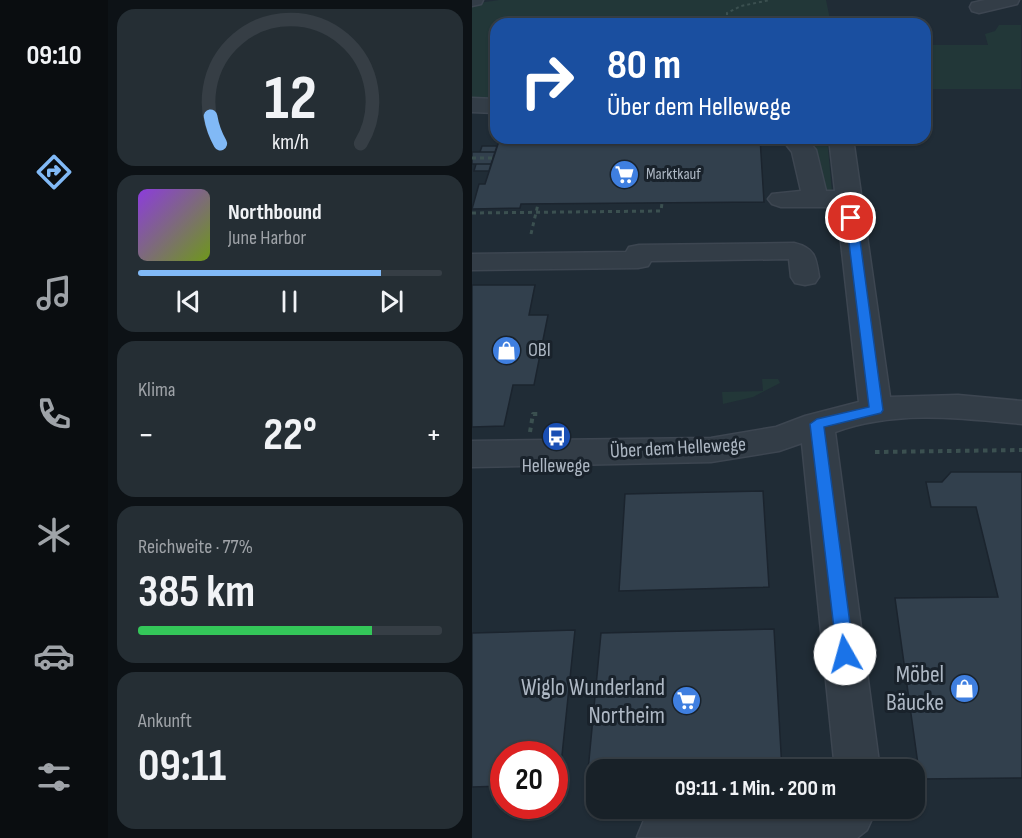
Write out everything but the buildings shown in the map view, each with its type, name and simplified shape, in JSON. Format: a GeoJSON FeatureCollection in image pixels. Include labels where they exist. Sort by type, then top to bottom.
{"type":"FeatureCollection","features":[{"type":"Feature","properties":{"kind":"street"},"geometry":{"type":"LineString","coordinates":[[979,7],[1010,0]]}},
{"type":"Feature","properties":{"kind":"street"},"geometry":{"type":"LineString","coordinates":[[798,144],[804,150],[815,199]]}},
{"type":"Feature","properties":{"kind":"street"},"geometry":{"type":"LineString","coordinates":[[842,144],[876,410]]}},
{"type":"Feature","properties":{"kind":"street"},"geometry":{"type":"LineString","coordinates":[[781,199],[849,199]]}},
{"type":"Feature","properties":{"kind":"street"},"geometry":{"type":"LineString","coordinates":[[472,262],[638,260],[639,253],[794,250],[802,255],[805,277]]}},
{"type":"Feature","properties":{"kind":"street","name":"Über dem Hellewege"},"geometry":{"type":"LineString","coordinates":[[472,454],[711,450],[779,439],[817,424],[876,410],[958,406],[1021,413]]}},
{"type":"Feature","properties":{"kind":"street"},"geometry":{"type":"LineString","coordinates":[[817,424],[857,759]]}},
{"type":"Feature","properties":{"kind":"street"},"geometry":{"type":"LineString","coordinates":[[661,837],[813,832],[837,824],[844,819]]}},
{"type":"Feature","properties":{"kind":"path"},"geometry":{"type":"LineString","coordinates":[[727,18],[727,13],[734,9],[770,0]]}},
{"type":"Feature","properties":{"kind":"path"},"geometry":{"type":"LineString","coordinates":[[472,158],[493,158]]}},
{"type":"Feature","properties":{"kind":"path"},"geometry":{"type":"LineString","coordinates":[[472,213],[661,211],[662,203]]}},
{"type":"Feature","properties":{"kind":"path"},"geometry":{"type":"LineString","coordinates":[[531,234],[538,204]]}},
{"type":"Feature","properties":{"kind":"path"},"geometry":{"type":"LineString","coordinates":[[530,432],[533,414],[541,414]]}},
{"type":"Feature","properties":{"kind":"path"},"geometry":{"type":"LineString","coordinates":[[875,452],[1021,450]]}},
{"type":"Feature","properties":{"kind":"green space"},"geometry":{"type":"Polygon","coordinates":[[[499,0],[826,0],[830,18],[490,18],[490,102],[472,102],[472,4],[499,0]]]}},
{"type":"Feature","properties":{"kind":"green space"},"geometry":{"type":"Polygon","coordinates":[[[999,25],[1021,25],[1021,89],[931,89],[931,45],[988,45],[985,34],[995,31],[999,25]]]}},
{"type":"Feature","properties":{"kind":"green space"},"geometry":{"type":"Polygon","coordinates":[[[814,144],[828,144],[832,192],[820,192],[814,144]]]}},
{"type":"Feature","properties":{"kind":"green space"},"geometry":{"type":"Polygon","coordinates":[[[762,379],[778,379],[780,383],[753,397],[723,404],[722,392],[763,391],[762,379]]]}},
{"type":"Feature","properties":{"kind":"place","name":"Marktkauf"},"geometry":{"type":"Point","coordinates":[625,174]}},
{"type":"Feature","properties":{"kind":"place","name":"OBI"},"geometry":{"type":"Point","coordinates":[507,350]}},
{"type":"Feature","properties":{"kind":"place","name":"Hellewege"},"geometry":{"type":"Point","coordinates":[556,436]}},
{"type":"Feature","properties":{"kind":"place","name":"Möbel Bäucke"},"geometry":{"type":"Point","coordinates":[965,688]}},
{"type":"Feature","properties":{"kind":"place","name":"Wiglo Wunderland Northeim"},"geometry":{"type":"Point","coordinates":[686,701]}},
{"type":"Feature","properties":{"kind":"route"},"geometry":{"type":"LineString","coordinates":[[845,654],[817,424],[876,410],[851,218]]}}]}
